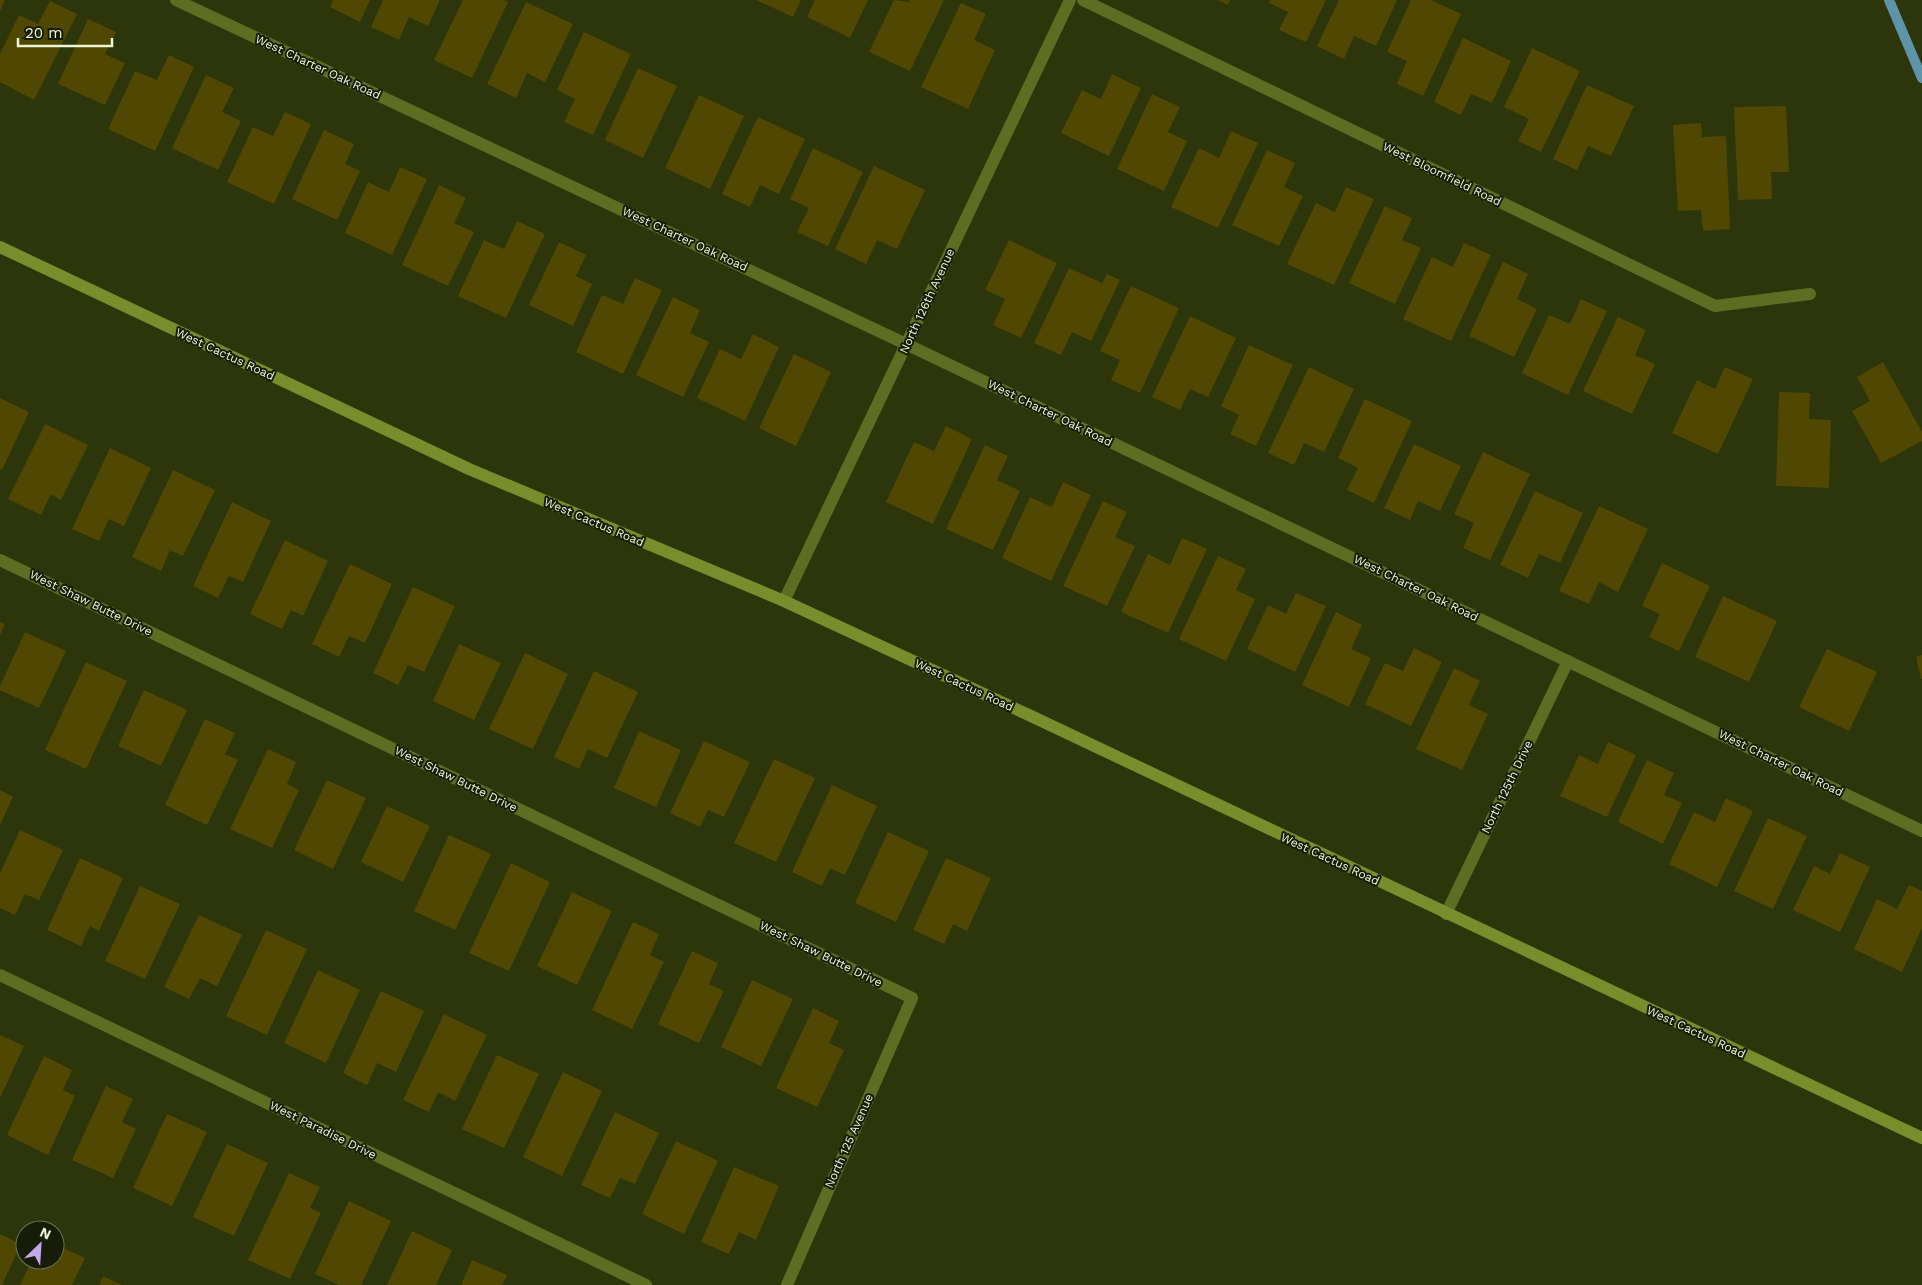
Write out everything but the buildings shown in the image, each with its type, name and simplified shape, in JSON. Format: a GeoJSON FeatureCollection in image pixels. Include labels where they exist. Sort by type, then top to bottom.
{"type":"FeatureCollection","features":[{"type":"Feature","properties":{"kind":"main road","name":"West Cactus Road"},"geometry":{"type":"LineString","coordinates":[[0,247],[468,469],[784,602],[1031,716],[1922,1138]]}},
{"type":"Feature","properties":{"kind":"street","name":"West Charter Oak Road"},"geometry":{"type":"LineString","coordinates":[[176,0],[906,344],[1922,831]]}},
{"type":"Feature","properties":{"kind":"street","name":"North 126th Avenue"},"geometry":{"type":"LineString","coordinates":[[784,602],[1070,0]]}},
{"type":"Feature","properties":{"kind":"street","name":"West Bloomfield Road"},"geometry":{"type":"LineString","coordinates":[[1083,0],[1715,306],[1810,294]]}},
{"type":"Feature","properties":{"kind":"street","name":"West Shaw Butte Drive"},"geometry":{"type":"LineString","coordinates":[[0,560],[912,998]]}},
{"type":"Feature","properties":{"kind":"street","name":"North 125th Drive"},"geometry":{"type":"LineString","coordinates":[[1446,914],[1568,661]]}},
{"type":"Feature","properties":{"kind":"street","name":"West Paradise Drive"},"geometry":{"type":"LineString","coordinates":[[0,975],[646,1285]]}},
{"type":"Feature","properties":{"kind":"street","name":"North 125 Avenue"},"geometry":{"type":"LineString","coordinates":[[787,1285],[912,998]]}},
{"type":"Feature","properties":{"kind":"waterway"},"geometry":{"type":"LineString","coordinates":[[1889,0],[1922,78]]}}]}
